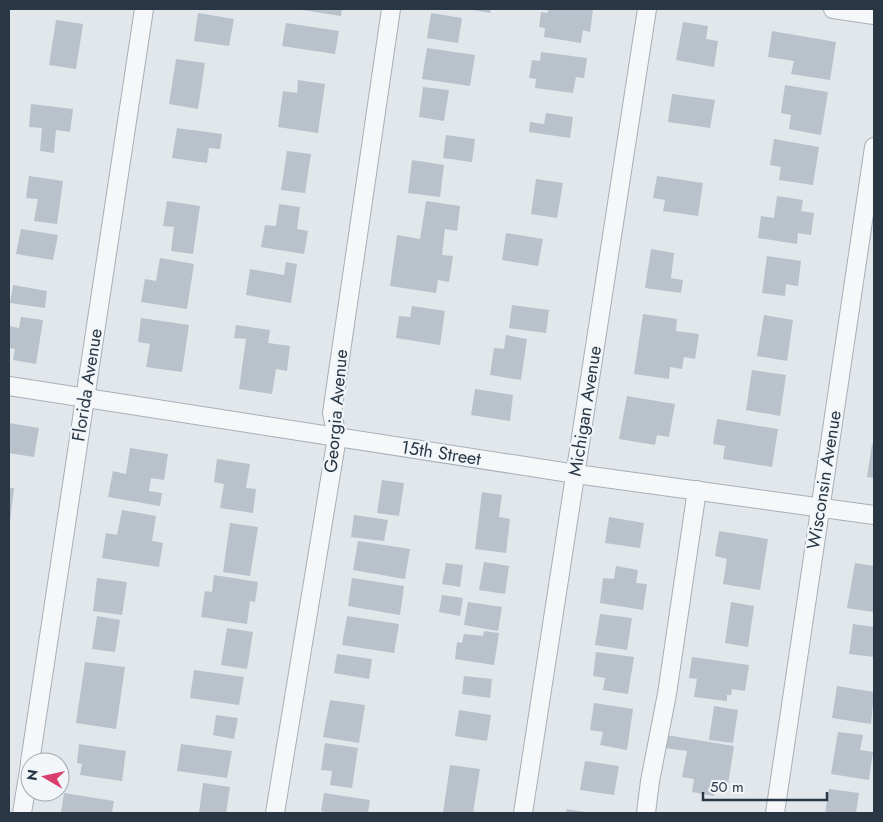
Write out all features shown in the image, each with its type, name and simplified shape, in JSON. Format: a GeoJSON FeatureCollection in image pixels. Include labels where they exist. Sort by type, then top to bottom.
{"type":"FeatureCollection","features":[{"type":"Feature","properties":{"kind":"street","name":"Florida Avenue"},"geometry":{"type":"LineString","coordinates":[[32,752],[144,9]]}},
{"type":"Feature","properties":{"kind":"street","name":"Georgia Avenue"},"geometry":{"type":"LineString","coordinates":[[276,813],[337,437],[332,413],[391,9]]}},
{"type":"Feature","properties":{"kind":"street","name":"Michigan Avenue"},"geometry":{"type":"LineString","coordinates":[[523,813],[647,9]]}},
{"type":"Feature","properties":{"kind":"street"},"geometry":{"type":"LineString","coordinates":[[833,9],[874,15]]}},
{"type":"Feature","properties":{"kind":"street","name":"Wisconsin Avenue"},"geometry":{"type":"LineString","coordinates":[[775,813],[874,147]]}},
{"type":"Feature","properties":{"kind":"street","name":"15th Street"},"geometry":{"type":"LineString","coordinates":[[9,386],[576,474],[874,515]]}},
{"type":"Feature","properties":{"kind":"street"},"geometry":{"type":"LineString","coordinates":[[646,813],[667,694],[697,490]]}},
{"type":"Feature","properties":{"kind":"building"},"geometry":{"type":"Polygon","coordinates":[[[296,9],[342,9],[341,16],[296,9]]]}},
{"type":"Feature","properties":{"kind":"building"},"geometry":{"type":"Polygon","coordinates":[[[467,9],[491,9],[490,13],[467,9]]]}},
{"type":"Feature","properties":{"kind":"building"},"geometry":{"type":"Polygon","coordinates":[[[548,9],[593,9],[590,32],[583,30],[581,43],[544,37],[545,28],[539,27],[541,12],[548,13],[548,9]]]}},
{"type":"Feature","properties":{"kind":"building"},"geometry":{"type":"Polygon","coordinates":[[[198,13],[234,19],[229,46],[194,41],[198,13]]]}},
{"type":"Feature","properties":{"kind":"building"},"geometry":{"type":"Polygon","coordinates":[[[431,13],[462,18],[458,43],[427,38],[431,13]]]}},
{"type":"Feature","properties":{"kind":"building"},"geometry":{"type":"Polygon","coordinates":[[[56,20],[83,24],[76,69],[49,65],[56,20]]]}},
{"type":"Feature","properties":{"kind":"building"},"geometry":{"type":"Polygon","coordinates":[[[683,22],[708,26],[706,39],[718,41],[714,67],[676,60],[683,22]]]}},
{"type":"Feature","properties":{"kind":"building"},"geometry":{"type":"Polygon","coordinates":[[[286,23],[339,31],[335,54],[282,46],[286,23]]]}},
{"type":"Feature","properties":{"kind":"building"},"geometry":{"type":"Polygon","coordinates":[[[772,31],[836,42],[830,80],[791,74],[794,61],[768,57],[772,31]]]}},
{"type":"Feature","properties":{"kind":"building"},"geometry":{"type":"Polygon","coordinates":[[[427,48],[475,55],[470,86],[422,79],[427,48]]]}},
{"type":"Feature","properties":{"kind":"building"},"geometry":{"type":"Polygon","coordinates":[[[541,52],[587,58],[584,78],[576,77],[573,93],[535,88],[536,79],[529,78],[532,60],[540,61],[541,52]]]}},
{"type":"Feature","properties":{"kind":"building"},"geometry":{"type":"Polygon","coordinates":[[[176,59],[205,63],[198,109],[169,104],[176,59]]]}},
{"type":"Feature","properties":{"kind":"building"},"geometry":{"type":"Polygon","coordinates":[[[298,80],[325,84],[318,133],[278,127],[283,91],[297,93],[298,80]]]}},
{"type":"Feature","properties":{"kind":"building"},"geometry":{"type":"Polygon","coordinates":[[[785,85],[828,92],[821,135],[789,129],[791,115],[781,113],[785,85]]]}},
{"type":"Feature","properties":{"kind":"building"},"geometry":{"type":"Polygon","coordinates":[[[423,87],[449,90],[444,121],[419,117],[423,87]]]}},
{"type":"Feature","properties":{"kind":"building"},"geometry":{"type":"Polygon","coordinates":[[[672,94],[715,100],[710,128],[668,122],[672,94]]]}},
{"type":"Feature","properties":{"kind":"building"},"geometry":{"type":"Polygon","coordinates":[[[31,104],[73,109],[70,132],[56,130],[54,153],[40,151],[42,128],[29,127],[31,104]]]}},
{"type":"Feature","properties":{"kind":"building"},"geometry":{"type":"Polygon","coordinates":[[[546,113],[573,117],[570,138],[529,132],[530,122],[544,124],[546,113]]]}},
{"type":"Feature","properties":{"kind":"building"},"geometry":{"type":"Polygon","coordinates":[[[177,128],[222,134],[220,149],[209,148],[207,163],[172,158],[177,128]]]}},
{"type":"Feature","properties":{"kind":"building"},"geometry":{"type":"Polygon","coordinates":[[[446,135],[475,139],[472,162],[443,158],[446,135]]]}},
{"type":"Feature","properties":{"kind":"building"},"geometry":{"type":"Polygon","coordinates":[[[774,139],[819,147],[813,185],[779,180],[781,167],[770,165],[774,139]]]}},
{"type":"Feature","properties":{"kind":"building"},"geometry":{"type":"Polygon","coordinates":[[[287,151],[311,154],[305,193],[281,190],[287,151]]]}},
{"type":"Feature","properties":{"kind":"building"},"geometry":{"type":"Polygon","coordinates":[[[412,160],[444,165],[440,197],[408,193],[412,160]]]}},
{"type":"Feature","properties":{"kind":"building"},"geometry":{"type":"Polygon","coordinates":[[[29,176],[63,181],[57,224],[34,221],[38,199],[26,198],[29,176]]]}},
{"type":"Feature","properties":{"kind":"building"},"geometry":{"type":"Polygon","coordinates":[[[657,176],[703,183],[698,216],[663,211],[665,200],[653,198],[657,176]]]}},
{"type":"Feature","properties":{"kind":"building"},"geometry":{"type":"Polygon","coordinates":[[[536,179],[563,183],[557,218],[531,214],[536,179]]]}},
{"type":"Feature","properties":{"kind":"building"},"geometry":{"type":"Polygon","coordinates":[[[777,196],[803,200],[801,211],[814,213],[811,235],[798,233],[797,244],[758,238],[761,216],[774,218],[777,196]]]}},
{"type":"Feature","properties":{"kind":"building"},"geometry":{"type":"Polygon","coordinates":[[[167,201],[200,206],[193,254],[171,251],[174,227],[163,226],[167,201]]]}},
{"type":"Feature","properties":{"kind":"building"},"geometry":{"type":"Polygon","coordinates":[[[426,201],[460,206],[457,231],[445,229],[442,255],[453,256],[449,282],[438,280],[436,293],[390,286],[397,235],[420,239],[426,201]]]}},
{"type":"Feature","properties":{"kind":"building"},"geometry":{"type":"Polygon","coordinates":[[[279,204],[300,207],[297,229],[308,231],[304,254],[261,247],[265,225],[276,226],[279,204]]]}},
{"type":"Feature","properties":{"kind":"building"},"geometry":{"type":"Polygon","coordinates":[[[21,229],[58,235],[53,260],[16,254],[21,229]]]}},
{"type":"Feature","properties":{"kind":"building"},"geometry":{"type":"Polygon","coordinates":[[[506,233],[543,239],[538,266],[502,260],[506,233]]]}},
{"type":"Feature","properties":{"kind":"building"},"geometry":{"type":"Polygon","coordinates":[[[651,249],[674,253],[671,278],[683,280],[681,293],[645,288],[651,249]]]}},
{"type":"Feature","properties":{"kind":"building"},"geometry":{"type":"Polygon","coordinates":[[[767,256],[801,261],[798,286],[786,284],[785,296],[762,293],[767,256]]]}},
{"type":"Feature","properties":{"kind":"building"},"geometry":{"type":"Polygon","coordinates":[[[160,258],[194,264],[187,309],[141,302],[145,279],[156,281],[160,258]]]}},
{"type":"Feature","properties":{"kind":"building"},"geometry":{"type":"Polygon","coordinates":[[[286,262],[297,264],[291,303],[246,295],[250,269],[284,275],[286,262]]]}},
{"type":"Feature","properties":{"kind":"building"},"geometry":{"type":"Polygon","coordinates":[[[13,285],[47,291],[45,308],[10,303],[13,285]]]}},
{"type":"Feature","properties":{"kind":"building"},"geometry":{"type":"Polygon","coordinates":[[[512,305],[549,310],[546,333],[509,328],[512,305]]]}},
{"type":"Feature","properties":{"kind":"building"},"geometry":{"type":"Polygon","coordinates":[[[412,306],[445,311],[440,345],[396,338],[399,316],[410,317],[412,306]]]}},
{"type":"Feature","properties":{"kind":"building"},"geometry":{"type":"Polygon","coordinates":[[[643,314],[677,319],[676,331],[699,334],[695,359],[684,357],[682,369],[670,367],[669,379],[634,374],[643,314]]]}},
{"type":"Feature","properties":{"kind":"building"},"geometry":{"type":"Polygon","coordinates":[[[764,315],[793,320],[787,361],[757,356],[764,315]]]}},
{"type":"Feature","properties":{"kind":"building"},"geometry":{"type":"Polygon","coordinates":[[[21,317],[43,320],[36,364],[13,360],[15,349],[9,348],[9,326],[19,328],[21,317]]]}},
{"type":"Feature","properties":{"kind":"building"},"geometry":{"type":"Polygon","coordinates":[[[141,318],[189,325],[182,372],[146,367],[150,344],[138,342],[141,318]]]}},
{"type":"Feature","properties":{"kind":"building"},"geometry":{"type":"Polygon","coordinates":[[[236,325],[270,330],[268,343],[290,346],[287,371],[276,369],[272,394],[239,389],[246,339],[234,338],[236,325]]]}},
{"type":"Feature","properties":{"kind":"building"},"geometry":{"type":"Polygon","coordinates":[[[506,335],[527,339],[521,380],[490,375],[494,348],[504,349],[506,335]]]}},
{"type":"Feature","properties":{"kind":"building"},"geometry":{"type":"Polygon","coordinates":[[[752,370],[786,375],[780,416],[746,410],[752,370]]]}},
{"type":"Feature","properties":{"kind":"building"},"geometry":{"type":"Polygon","coordinates":[[[475,389],[513,395],[510,421],[471,415],[475,389]]]}},
{"type":"Feature","properties":{"kind":"building"},"geometry":{"type":"Polygon","coordinates":[[[627,396],[675,404],[669,437],[657,435],[655,445],[619,439],[627,396]]]}},
{"type":"Feature","properties":{"kind":"building"},"geometry":{"type":"Polygon","coordinates":[[[717,419],[778,429],[772,467],[723,459],[725,446],[713,444],[717,419]]]}},
{"type":"Feature","properties":{"kind":"building"},"geometry":{"type":"Polygon","coordinates":[[[9,423],[39,428],[34,457],[9,453],[9,423]]]}},
{"type":"Feature","properties":{"kind":"building"},"geometry":{"type":"Polygon","coordinates":[[[872,444],[874,445],[874,478],[867,477],[872,444]]]}},
{"type":"Feature","properties":{"kind":"building"},"geometry":{"type":"Polygon","coordinates":[[[130,448],[168,454],[164,480],[151,478],[149,491],[162,493],[160,506],[108,497],[113,471],[126,474],[130,448]]]}},
{"type":"Feature","properties":{"kind":"building"},"geometry":{"type":"Polygon","coordinates":[[[217,459],[250,464],[246,488],[256,489],[253,513],[220,508],[224,484],[214,482],[217,459]]]}},
{"type":"Feature","properties":{"kind":"building"},"geometry":{"type":"Polygon","coordinates":[[[382,480],[404,483],[399,516],[377,513],[382,480]]]}},
{"type":"Feature","properties":{"kind":"building"},"geometry":{"type":"Polygon","coordinates":[[[9,488],[14,488],[10,521],[9,521],[9,488]]]}},
{"type":"Feature","properties":{"kind":"building"},"geometry":{"type":"Polygon","coordinates":[[[482,492],[502,495],[499,517],[510,519],[506,553],[475,549],[482,492]]]}},
{"type":"Feature","properties":{"kind":"building"},"geometry":{"type":"Polygon","coordinates":[[[122,510],[156,516],[152,541],[163,543],[159,567],[102,558],[106,533],[117,535],[122,510]]]}},
{"type":"Feature","properties":{"kind":"building"},"geometry":{"type":"Polygon","coordinates":[[[354,515],[388,520],[384,541],[351,537],[354,515]]]}},
{"type":"Feature","properties":{"kind":"building"},"geometry":{"type":"Polygon","coordinates":[[[609,517],[644,523],[640,548],[605,543],[609,517]]]}},
{"type":"Feature","properties":{"kind":"building"},"geometry":{"type":"Polygon","coordinates":[[[230,523],[258,527],[250,576],[223,572],[230,523]]]}},
{"type":"Feature","properties":{"kind":"building"},"geometry":{"type":"Polygon","coordinates":[[[719,531],[768,539],[760,590],[723,584],[727,559],[715,556],[719,531]]]}},
{"type":"Feature","properties":{"kind":"building"},"geometry":{"type":"Polygon","coordinates":[[[358,541],[410,549],[405,579],[353,570],[358,541]]]}},
{"type":"Feature","properties":{"kind":"building"},"geometry":{"type":"Polygon","coordinates":[[[484,562],[509,566],[505,594],[479,590],[484,562]]]}},
{"type":"Feature","properties":{"kind":"building"},"geometry":{"type":"Polygon","coordinates":[[[446,563],[463,565],[460,587],[442,584],[446,563]]]}},
{"type":"Feature","properties":{"kind":"building"},"geometry":{"type":"Polygon","coordinates":[[[855,563],[874,566],[874,612],[847,608],[855,563]]]}},
{"type":"Feature","properties":{"kind":"building"},"geometry":{"type":"Polygon","coordinates":[[[616,566],[638,570],[636,583],[647,584],[643,610],[600,603],[603,578],[614,579],[616,566]]]}},
{"type":"Feature","properties":{"kind":"building"},"geometry":{"type":"Polygon","coordinates":[[[214,575],[258,582],[255,602],[250,601],[247,624],[201,617],[205,591],[212,592],[214,575]]]}},
{"type":"Feature","properties":{"kind":"building"},"geometry":{"type":"Polygon","coordinates":[[[97,578],[127,582],[122,615],[93,611],[97,578]]]}},
{"type":"Feature","properties":{"kind":"building"},"geometry":{"type":"Polygon","coordinates":[[[352,578],[404,586],[400,615],[348,606],[352,578]]]}},
{"type":"Feature","properties":{"kind":"building"},"geometry":{"type":"Polygon","coordinates":[[[442,595],[463,598],[460,616],[439,612],[442,595]]]}},
{"type":"Feature","properties":{"kind":"building"},"geometry":{"type":"Polygon","coordinates":[[[468,602],[502,607],[498,631],[464,625],[468,602]]]}},
{"type":"Feature","properties":{"kind":"building"},"geometry":{"type":"Polygon","coordinates":[[[731,602],[754,606],[748,647],[725,643],[731,602]]]}},
{"type":"Feature","properties":{"kind":"building"},"geometry":{"type":"Polygon","coordinates":[[[600,614],[632,618],[627,650],[595,645],[600,614]]]}},
{"type":"Feature","properties":{"kind":"building"},"geometry":{"type":"Polygon","coordinates":[[[97,616],[120,620],[115,652],[92,649],[97,616]]]}},
{"type":"Feature","properties":{"kind":"building"},"geometry":{"type":"Polygon","coordinates":[[[347,616],[399,624],[394,653],[342,645],[347,616]]]}},
{"type":"Feature","properties":{"kind":"building"},"geometry":{"type":"Polygon","coordinates":[[[853,624],[874,627],[874,657],[849,654],[853,624]]]}},
{"type":"Feature","properties":{"kind":"building"},"geometry":{"type":"Polygon","coordinates":[[[227,628],[253,632],[247,669],[221,665],[227,628]]]}},
{"type":"Feature","properties":{"kind":"building"},"geometry":{"type":"Polygon","coordinates":[[[484,631],[499,633],[494,665],[455,659],[457,642],[462,643],[464,634],[483,636],[484,631]]]}},
{"type":"Feature","properties":{"kind":"building"},"geometry":{"type":"Polygon","coordinates":[[[596,652],[634,657],[628,694],[603,690],[605,678],[593,676],[596,652]]]}},
{"type":"Feature","properties":{"kind":"building"},"geometry":{"type":"Polygon","coordinates":[[[337,654],[372,659],[369,679],[334,673],[337,654]]]}},
{"type":"Feature","properties":{"kind":"building"},"geometry":{"type":"Polygon","coordinates":[[[692,657],[749,665],[745,691],[732,689],[731,695],[727,695],[727,701],[694,697],[697,679],[689,678],[692,657]]]}},
{"type":"Feature","properties":{"kind":"building"},"geometry":{"type":"Polygon","coordinates":[[[85,662],[125,667],[116,729],[76,723],[85,662]]]}},
{"type":"Feature","properties":{"kind":"building"},"geometry":{"type":"Polygon","coordinates":[[[194,670],[244,677],[239,705],[190,698],[194,670]]]}},
{"type":"Feature","properties":{"kind":"building"},"geometry":{"type":"Polygon","coordinates":[[[464,676],[492,679],[490,698],[462,694],[464,676]]]}},
{"type":"Feature","properties":{"kind":"building"},"geometry":{"type":"Polygon","coordinates":[[[837,686],[874,692],[871,724],[832,718],[837,686]]]}},
{"type":"Feature","properties":{"kind":"building"},"geometry":{"type":"Polygon","coordinates":[[[330,700],[365,705],[359,743],[323,737],[330,700]]]}},
{"type":"Feature","properties":{"kind":"building"},"geometry":{"type":"Polygon","coordinates":[[[594,703],[633,709],[627,750],[600,745],[603,732],[590,730],[594,703]]]}},
{"type":"Feature","properties":{"kind":"building"},"geometry":{"type":"Polygon","coordinates":[[[714,706],[738,710],[733,743],[709,740],[714,706]]]}},
{"type":"Feature","properties":{"kind":"building"},"geometry":{"type":"Polygon","coordinates":[[[459,710],[491,715],[487,741],[455,736],[459,710]]]}},
{"type":"Feature","properties":{"kind":"building"},"geometry":{"type":"Polygon","coordinates":[[[216,715],[238,718],[234,739],[213,735],[216,715]]]}},
{"type":"Feature","properties":{"kind":"building"},"geometry":{"type":"Polygon","coordinates":[[[838,732],[863,735],[860,750],[873,752],[869,780],[831,774],[838,732]]]}},
{"type":"Feature","properties":{"kind":"building"},"geometry":{"type":"Polygon","coordinates":[[[666,735],[734,746],[728,784],[716,783],[714,796],[692,792],[694,779],[682,777],[687,751],[664,748],[666,735]]]}},
{"type":"Feature","properties":{"kind":"building"},"geometry":{"type":"Polygon","coordinates":[[[325,743],[358,748],[352,788],[330,785],[332,771],[321,770],[325,743]]]}},
{"type":"Feature","properties":{"kind":"building"},"geometry":{"type":"Polygon","coordinates":[[[79,744],[126,751],[122,781],[80,775],[82,764],[77,763],[79,744]]]}},
{"type":"Feature","properties":{"kind":"building"},"geometry":{"type":"Polygon","coordinates":[[[181,744],[232,751],[227,778],[177,771],[181,744]]]}},
{"type":"Feature","properties":{"kind":"building"},"geometry":{"type":"Polygon","coordinates":[[[585,761],[619,766],[614,795],[580,790],[585,761]]]}},
{"type":"Feature","properties":{"kind":"building"},"geometry":{"type":"Polygon","coordinates":[[[450,765],[480,769],[473,813],[443,813],[450,765]]]}},
{"type":"Feature","properties":{"kind":"building"},"geometry":{"type":"Polygon","coordinates":[[[203,783],[230,787],[226,813],[199,813],[203,783]]]}},
{"type":"Feature","properties":{"kind":"building"},"geometry":{"type":"Polygon","coordinates":[[[829,789],[859,793],[856,813],[825,813],[829,789]]]}},
{"type":"Feature","properties":{"kind":"building"},"geometry":{"type":"Polygon","coordinates":[[[324,793],[370,800],[368,813],[329,813],[321,811],[324,793]]]}},
{"type":"Feature","properties":{"kind":"building"},"geometry":{"type":"Polygon","coordinates":[[[70,794],[114,801],[112,813],[61,813],[63,802],[70,802],[70,794]]]}},
{"type":"Feature","properties":{"kind":"building"},"geometry":{"type":"Polygon","coordinates":[[[567,809],[585,812],[585,813],[566,813],[567,809]]]}}]}
